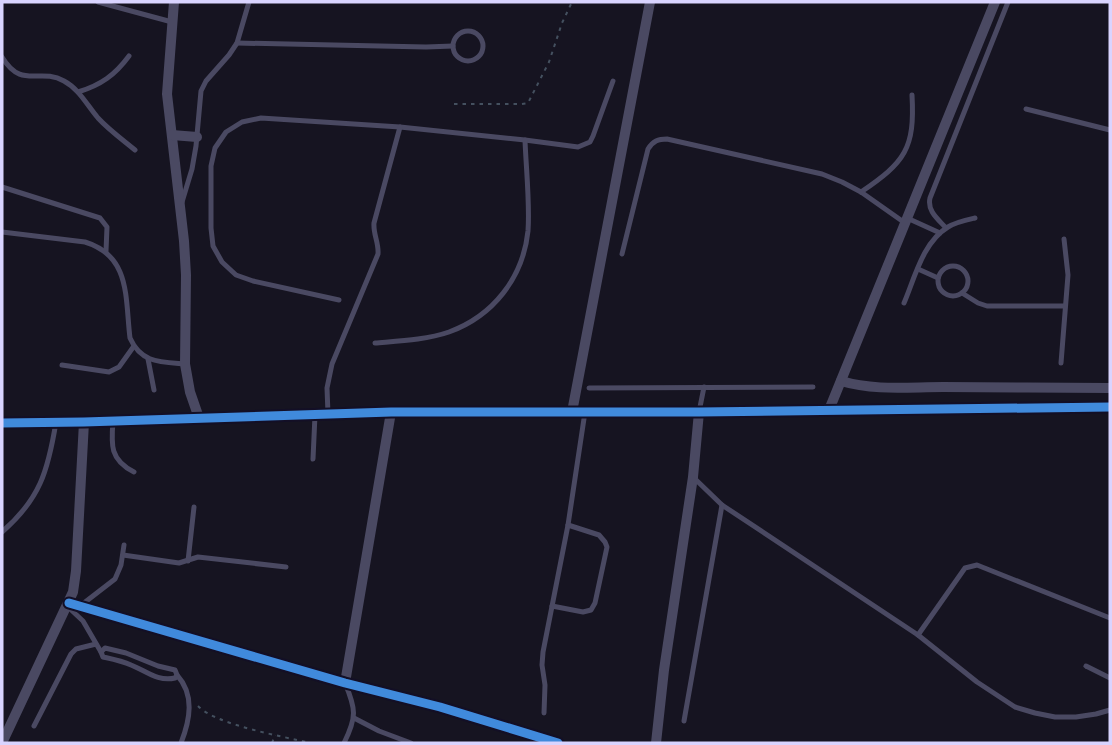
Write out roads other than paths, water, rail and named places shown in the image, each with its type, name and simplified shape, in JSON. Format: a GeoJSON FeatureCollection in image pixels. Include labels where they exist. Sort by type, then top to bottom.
{"type":"FeatureCollection","features":[{"type":"Feature","properties":{"kind":"street"},"geometry":{"type":"LineString","coordinates":[[174,2],[167,94],[186,275],[185,365],[190,392],[200,418]]}},
{"type":"Feature","properties":{"kind":"street"},"geometry":{"type":"LineString","coordinates":[[572,412],[650,2]]}},
{"type":"Feature","properties":{"kind":"street"},"geometry":{"type":"LineString","coordinates":[[829,410],[995,2]]}},
{"type":"Feature","properties":{"kind":"street"},"geometry":{"type":"LineString","coordinates":[[172,135],[197,137]]}},
{"type":"Feature","properties":{"kind":"street"},"geometry":{"type":"LineString","coordinates":[[841,381],[885,388],[1110,388]]}},
{"type":"Feature","properties":{"kind":"street"},"geometry":{"type":"LineString","coordinates":[[2,423],[391,412],[699,412],[1110,407]]}},
{"type":"Feature","properties":{"kind":"street"},"geometry":{"type":"LineString","coordinates":[[345,683],[391,412]]}},
{"type":"Feature","properties":{"kind":"street"},"geometry":{"type":"LineString","coordinates":[[656,743],[664,670],[693,477],[699,412]]}},
{"type":"Feature","properties":{"kind":"street"},"geometry":{"type":"LineString","coordinates":[[2,743],[72,605],[84,422]]}},
{"type":"Feature","properties":{"kind":"street"},"geometry":{"type":"LineString","coordinates":[[72,605],[345,683],[440,706],[558,743]]}},
{"type":"Feature","properties":{"kind":"lane"},"geometry":{"type":"LineString","coordinates":[[98,2],[172,22]]}},
{"type":"Feature","properties":{"kind":"lane"},"geometry":{"type":"LineString","coordinates":[[180,208],[192,169],[201,90],[237,43],[249,2]]}},
{"type":"Feature","properties":{"kind":"lane"},"geometry":{"type":"LineString","coordinates":[[946,228],[930,209],[930,198],[1009,2]]}},
{"type":"Feature","properties":{"kind":"lane"},"geometry":{"type":"LineString","coordinates":[[472,31],[482,39],[483,46],[478,57],[465,60],[459,57],[453,46],[459,34],[472,31]]}},
{"type":"Feature","properties":{"kind":"lane"},"geometry":{"type":"LineString","coordinates":[[237,43],[453,46]]}},
{"type":"Feature","properties":{"kind":"lane"},"geometry":{"type":"LineString","coordinates":[[78,92],[94,88],[108,80],[129,56]]}},
{"type":"Feature","properties":{"kind":"lane"},"geometry":{"type":"LineString","coordinates":[[2,57],[8,67],[17,74],[62,79],[78,92],[99,120],[135,150]]}},
{"type":"Feature","properties":{"kind":"lane"},"geometry":{"type":"LineString","coordinates":[[339,300],[253,281],[236,275],[222,262],[214,246],[211,228],[211,166],[215,148],[226,132],[242,122],[261,118],[400,127],[578,147],[590,142],[613,81]]}},
{"type":"Feature","properties":{"kind":"lane"},"geometry":{"type":"LineString","coordinates":[[861,192],[886,175],[899,161],[907,146],[912,128],[912,95]]}},
{"type":"Feature","properties":{"kind":"lane"},"geometry":{"type":"LineString","coordinates":[[1026,109],[1110,130]]}},
{"type":"Feature","properties":{"kind":"lane"},"geometry":{"type":"LineString","coordinates":[[328,414],[327,388],[332,364],[378,254],[374,223],[400,127]]}},
{"type":"Feature","properties":{"kind":"lane"},"geometry":{"type":"LineString","coordinates":[[622,254],[648,149],[652,142],[659,139],[822,174],[842,181],[906,221],[940,233]]}},
{"type":"Feature","properties":{"kind":"lane"},"geometry":{"type":"LineString","coordinates":[[375,343],[448,332],[474,320],[497,302],[514,278],[526,246],[528,228],[525,140]]}},
{"type":"Feature","properties":{"kind":"lane"},"geometry":{"type":"LineString","coordinates":[[2,187],[100,218],[107,227],[106,251]]}},
{"type":"Feature","properties":{"kind":"lane"},"geometry":{"type":"LineString","coordinates":[[904,303],[930,245],[940,233],[954,224],[975,218]]}},
{"type":"Feature","properties":{"kind":"lane"},"geometry":{"type":"LineString","coordinates":[[2,232],[85,242],[106,251],[114,259],[123,278],[130,338],[134,346],[148,359],[185,365]]}},
{"type":"Feature","properties":{"kind":"lane"},"geometry":{"type":"LineString","coordinates":[[1061,363],[1068,275],[1064,239]]}},
{"type":"Feature","properties":{"kind":"lane"},"geometry":{"type":"LineString","coordinates":[[958,267],[966,274],[967,284],[962,293],[952,296],[943,292],[938,278],[944,269],[958,267]]}},
{"type":"Feature","properties":{"kind":"lane"},"geometry":{"type":"LineString","coordinates":[[918,269],[938,278]]}},
{"type":"Feature","properties":{"kind":"lane"},"geometry":{"type":"LineString","coordinates":[[962,293],[987,306],[1065,306]]}},
{"type":"Feature","properties":{"kind":"lane"},"geometry":{"type":"LineString","coordinates":[[62,365],[109,372],[119,367],[134,346]]}},
{"type":"Feature","properties":{"kind":"lane"},"geometry":{"type":"LineString","coordinates":[[148,359],[154,390]]}},
{"type":"Feature","properties":{"kind":"lane"},"geometry":{"type":"LineString","coordinates":[[699,412],[704,387]]}},
{"type":"Feature","properties":{"kind":"lane"},"geometry":{"type":"LineString","coordinates":[[589,388],[813,387]]}},
{"type":"Feature","properties":{"kind":"lane"},"geometry":{"type":"LineString","coordinates":[[544,713],[542,658],[568,525],[585,412]]}},
{"type":"Feature","properties":{"kind":"lane"},"geometry":{"type":"LineString","coordinates":[[313,459],[314,415]]}},
{"type":"Feature","properties":{"kind":"lane"},"geometry":{"type":"LineString","coordinates":[[113,421],[111,442],[114,453],[118,461],[134,472]]}},
{"type":"Feature","properties":{"kind":"lane"},"geometry":{"type":"LineString","coordinates":[[2,532],[15,521],[37,492],[44,476],[56,422]]}},
{"type":"Feature","properties":{"kind":"lane"},"geometry":{"type":"LineString","coordinates":[[693,477],[722,505],[918,635],[976,682],[1015,706],[1055,717],[1076,718],[1110,710]]}},
{"type":"Feature","properties":{"kind":"lane"},"geometry":{"type":"LineString","coordinates":[[684,721],[722,505]]}},
{"type":"Feature","properties":{"kind":"lane"},"geometry":{"type":"LineString","coordinates":[[188,561],[194,507]]}},
{"type":"Feature","properties":{"kind":"lane"},"geometry":{"type":"LineString","coordinates":[[552,607],[583,612],[591,610],[607,552],[605,542],[598,536],[568,525]]}},
{"type":"Feature","properties":{"kind":"lane"},"geometry":{"type":"LineString","coordinates":[[124,545],[115,579],[72,605],[103,657],[128,663],[152,676],[170,679],[177,675]]}},
{"type":"Feature","properties":{"kind":"lane"},"geometry":{"type":"LineString","coordinates":[[123,555],[179,563],[198,557],[286,567]]}},
{"type":"Feature","properties":{"kind":"lane"},"geometry":{"type":"LineString","coordinates":[[918,635],[965,568],[970,565],[976,565],[1110,618]]}},
{"type":"Feature","properties":{"kind":"lane"},"geometry":{"type":"LineString","coordinates":[[34,726],[71,654],[76,649],[96,644]]}},
{"type":"Feature","properties":{"kind":"lane"},"geometry":{"type":"LineString","coordinates":[[100,652],[104,648],[126,653],[175,670],[184,683],[190,706],[190,718],[181,743]]}},
{"type":"Feature","properties":{"kind":"lane"},"geometry":{"type":"LineString","coordinates":[[1086,666],[1110,678]]}},
{"type":"Feature","properties":{"kind":"lane"},"geometry":{"type":"LineString","coordinates":[[344,743],[354,719],[352,701],[345,683]]}},
{"type":"Feature","properties":{"kind":"lane"},"geometry":{"type":"LineString","coordinates":[[354,719],[411,743]]}}]}
